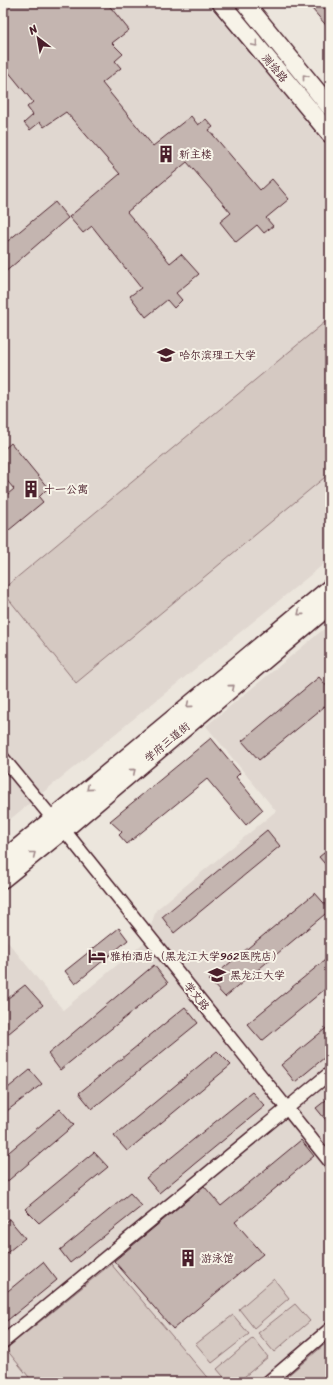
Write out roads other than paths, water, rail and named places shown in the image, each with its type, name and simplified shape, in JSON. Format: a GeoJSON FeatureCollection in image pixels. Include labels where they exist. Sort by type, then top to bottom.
{"type":"FeatureCollection","features":[{"type":"Feature","properties":{"kind":"main road","name":"测绘路"},"geometry":{"type":"LineString","coordinates":[[221,3],[330,134]]}},
{"type":"Feature","properties":{"kind":"main road","name":"测绘路"},"geometry":{"type":"LineString","coordinates":[[249,4],[330,107]]}},
{"type":"Feature","properties":{"kind":"main road"},"geometry":{"type":"LineString","coordinates":[[234,19],[249,4]]}},
{"type":"Feature","properties":{"kind":"main road","name":"学府三道街"},"geometry":{"type":"LineString","coordinates":[[3,879],[58,824],[330,588]]}},
{"type":"Feature","properties":{"kind":"main road","name":"学府三道街"},"geometry":{"type":"LineString","coordinates":[[3,860],[58,824],[330,605]]}},
{"type":"Feature","properties":{"kind":"street","name":"学文路"},"geometry":{"type":"LineString","coordinates":[[3,758],[58,824],[330,1162]]}},
{"type":"Feature","properties":{"kind":"street"},"geometry":{"type":"LineString","coordinates":[[3,1342],[330,1073]]}},
{"type":"Feature","properties":{"kind":"street"},"geometry":{"type":"LineString","coordinates":[[268,1382],[330,1329]]}},
{"type":"Feature","properties":{"kind":"place","name":"新主楼"},"geometry":{"type":"Point","coordinates":[166,154]}},
{"type":"Feature","properties":{"kind":"place","name":"哈尔滨理工大学"},"geometry":{"type":"Point","coordinates":[166,355]}},
{"type":"Feature","properties":{"kind":"place","name":"十一公寓"},"geometry":{"type":"Point","coordinates":[31,489]}},
{"type":"Feature","properties":{"kind":"place","name":"雅柏酒店（黑龙江大学962医院店）"},"geometry":{"type":"Point","coordinates":[97,956]}},
{"type":"Feature","properties":{"kind":"place","name":"黑龙江大学"},"geometry":{"type":"Point","coordinates":[217,975]}},
{"type":"Feature","properties":{"kind":"place","name":"游泳馆"},"geometry":{"type":"Point","coordinates":[188,1258]}}]}
